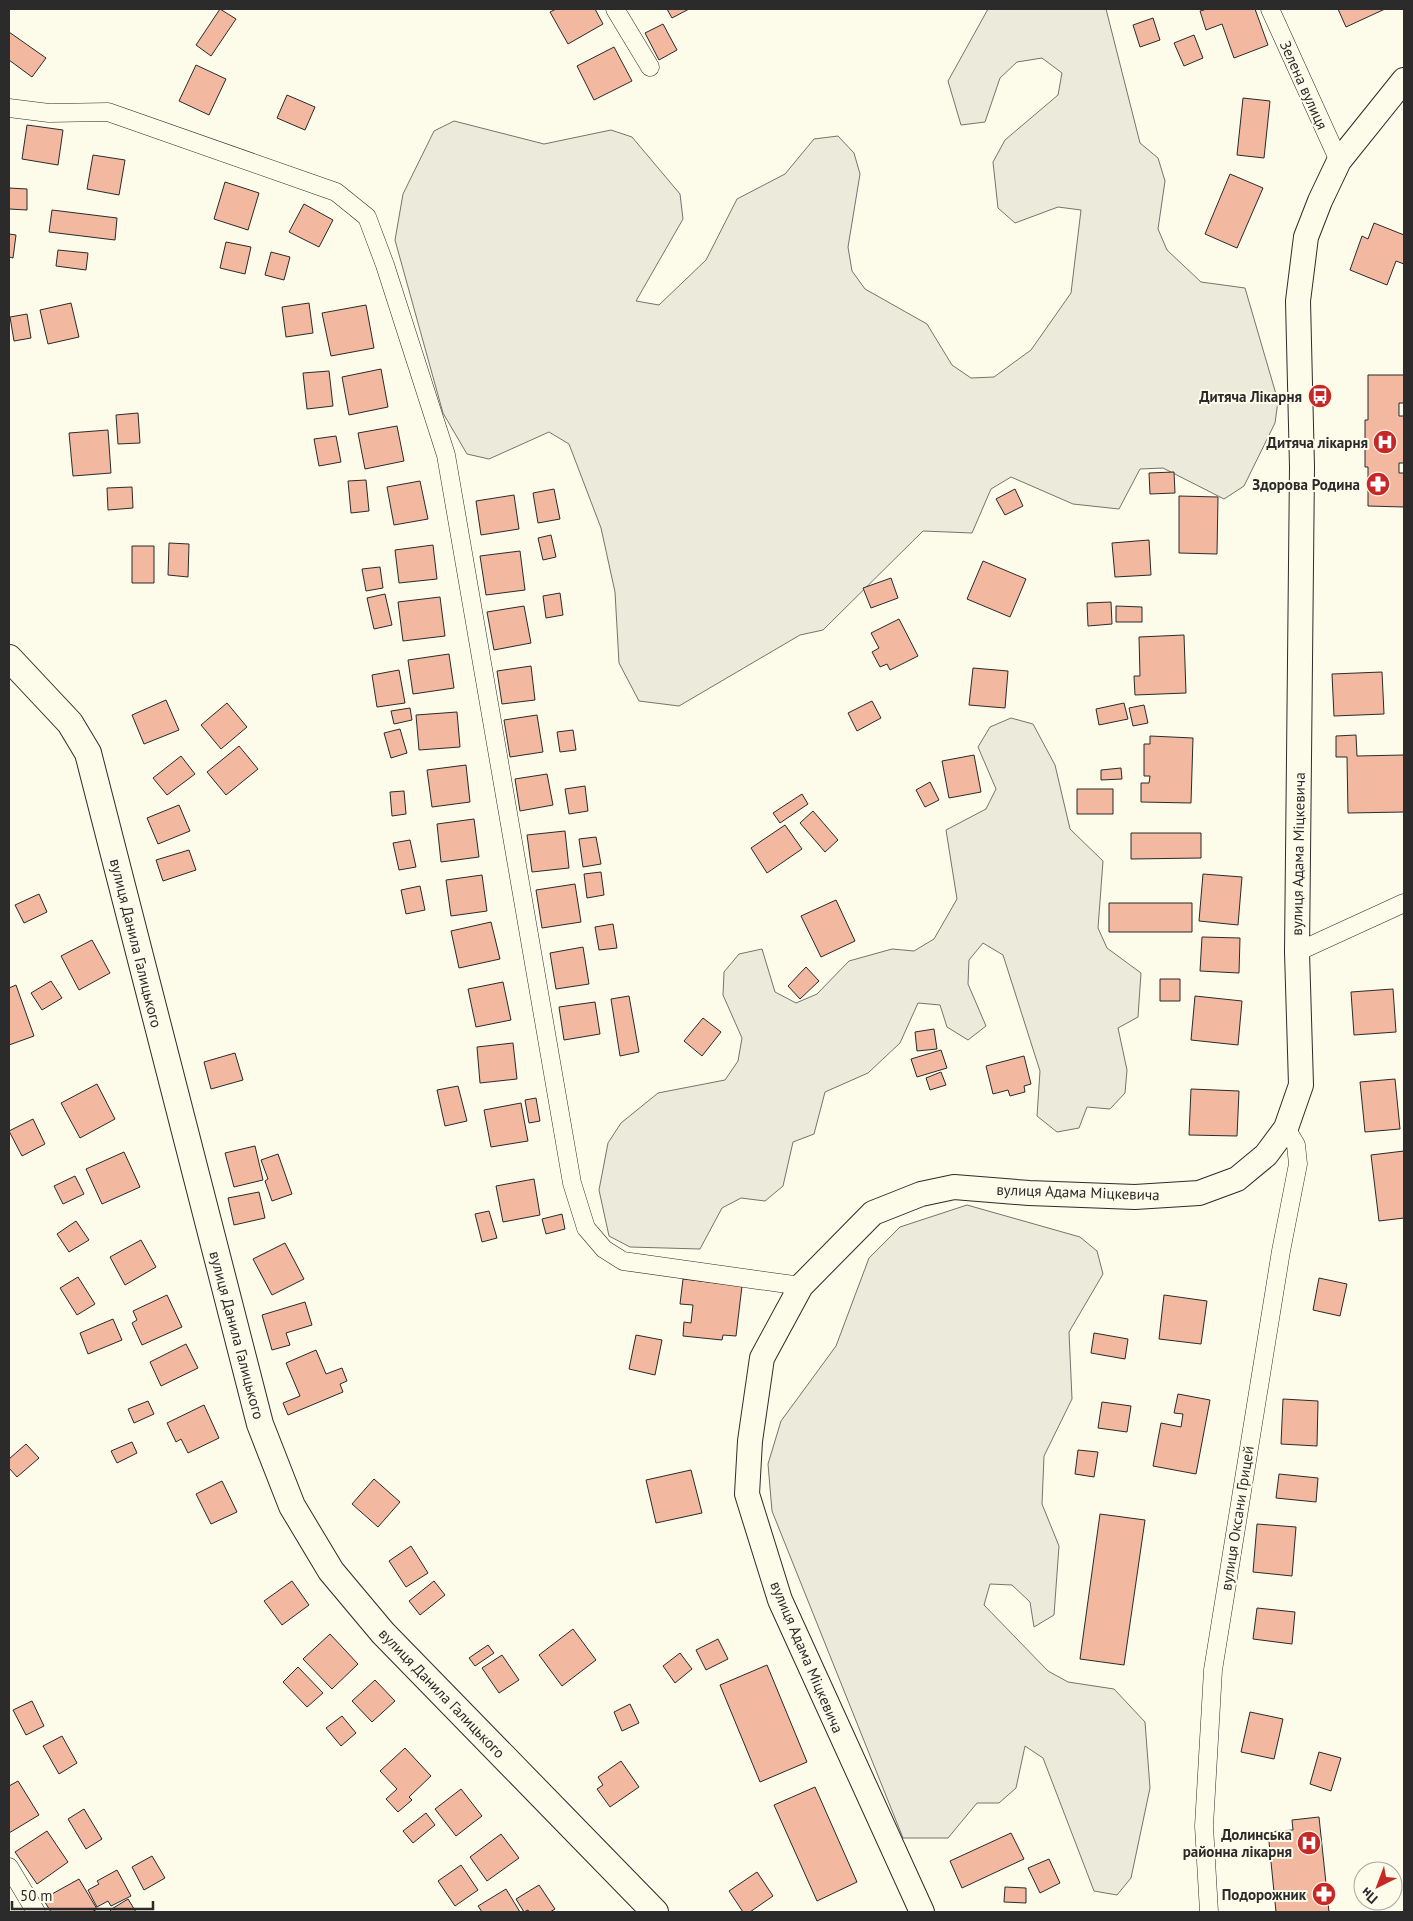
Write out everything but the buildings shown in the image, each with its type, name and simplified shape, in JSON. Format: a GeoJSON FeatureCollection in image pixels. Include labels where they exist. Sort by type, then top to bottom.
{"type":"FeatureCollection","features":[{"type":"Feature","properties":{"kind":"main road","name":"вулиця Данила Галицького"},"geometry":{"type":"LineString","coordinates":[[9,658],[70,723],[88,753],[260,1424],[292,1506],[331,1571],[383,1633],[655,1912]]}},
{"type":"Feature","properties":{"kind":"street"},"geometry":{"type":"LineString","coordinates":[[615,9],[650,67]]}},
{"type":"Feature","properties":{"kind":"street","name":"Зелена вулиця"},"geometry":{"type":"LineString","coordinates":[[1270,9],[1339,161]]}},
{"type":"Feature","properties":{"kind":"street","name":"вулиця Адама Міцкевича"},"geometry":{"type":"LineString","coordinates":[[922,1912],[780,1600],[747,1494],[750,1441],[762,1358],[801,1286],[873,1213],[921,1194],[954,1187],[1029,1193],[1135,1197],[1199,1192],[1237,1179],[1266,1156],[1286,1128],[1301,1085],[1296,952],[1302,467],[1298,301],[1306,237],[1339,161],[1404,80]]}},
{"type":"Feature","properties":{"kind":"street"},"geometry":{"type":"LineString","coordinates":[[9,108],[49,113],[108,112],[336,192],[367,217],[385,265],[446,455],[572,1183],[586,1228],[604,1250],[623,1261],[801,1286]]}},
{"type":"Feature","properties":{"kind":"street"},"geometry":{"type":"LineString","coordinates":[[1296,952],[1404,903]]}},
{"type":"Feature","properties":{"kind":"street","name":"вулиця Оксани Грицей"},"geometry":{"type":"LineString","coordinates":[[1209,1912],[1204,1826],[1213,1670],[1281,1251],[1298,1164],[1296,1145],[1286,1128]]}},
{"type":"Feature","properties":{"kind":"street"},"geometry":{"type":"LineString","coordinates":[[9,1867],[36,1912]]}},
{"type":"Feature","properties":{"kind":"shaded area"},"geometry":{"type":"Polygon","coordinates":[[[988,9],[1106,9],[1140,143],[1158,158],[1165,181],[1158,229],[1167,250],[1201,282],[1245,288],[1278,401],[1275,423],[1244,486],[1224,499],[1163,468],[1140,469],[1119,509],[1073,504],[1011,477],[991,489],[972,533],[923,531],[823,630],[800,635],[679,706],[639,701],[619,663],[615,592],[601,528],[569,444],[549,432],[489,459],[467,454],[443,413],[395,240],[403,194],[434,131],[454,121],[544,144],[611,130],[632,137],[680,194],[683,219],[636,301],[659,305],[706,260],[737,199],[785,174],[814,139],[838,136],[854,153],[860,174],[848,247],[852,271],[865,289],[927,324],[952,365],[971,378],[994,377],[1031,350],[1071,293],[1081,210],[1058,207],[1015,223],[998,208],[993,162],[1005,140],[1058,95],[1062,73],[1042,58],[1017,62],[1000,78],[985,122],[961,125],[948,81],[988,9]]]}},
{"type":"Feature","properties":{"kind":"shaded area"},"geometry":{"type":"Polygon","coordinates":[[[1011,718],[1033,724],[1055,765],[1070,829],[1103,861],[1098,928],[1107,948],[1141,973],[1138,1017],[1118,1028],[1127,1070],[1125,1093],[1110,1109],[1087,1107],[1079,1128],[1057,1132],[1037,1116],[1040,1071],[1003,955],[983,943],[969,960],[968,984],[986,1026],[968,1040],[947,1027],[940,1005],[918,1003],[900,1043],[868,1073],[825,1092],[814,1134],[793,1142],[783,1186],[765,1201],[741,1198],[722,1208],[700,1249],[630,1247],[609,1236],[599,1190],[608,1143],[621,1123],[658,1093],[725,1080],[738,1061],[742,1038],[723,995],[724,972],[739,954],[762,949],[775,992],[796,1003],[817,994],[849,961],[892,949],[914,951],[934,939],[957,899],[946,830],[986,809],[996,789],[978,747],[990,727],[1011,718]]]}},
{"type":"Feature","properties":{"kind":"shaded area"},"geometry":{"type":"Polygon","coordinates":[[[967,1205],[1080,1237],[1097,1251],[1103,1274],[1069,1332],[1072,1399],[1044,1456],[1042,1504],[1059,1546],[1054,1615],[1034,1627],[1030,1602],[1012,1585],[990,1584],[984,1605],[1048,1671],[1068,1682],[1114,1689],[1145,1722],[1150,1788],[1131,1878],[1117,1895],[1094,1891],[1043,1758],[1025,1746],[1016,1788],[999,1803],[977,1803],[948,1838],[903,1838],[772,1511],[768,1464],[781,1421],[836,1346],[869,1258],[900,1227],[967,1205]]]}},
{"type":"Feature","properties":{"kind":"place","name":"Дитяча Лікарня"},"geometry":{"type":"Point","coordinates":[1320,396]}},
{"type":"Feature","properties":{"kind":"place","name":"Дитяча лікарня"},"geometry":{"type":"Point","coordinates":[1385,442]}},
{"type":"Feature","properties":{"kind":"place","name":"Здорова Родина"},"geometry":{"type":"Point","coordinates":[1378,484]}},
{"type":"Feature","properties":{"kind":"place","name":"Долинська районна лікарня"},"geometry":{"type":"Point","coordinates":[1309,1843]}},
{"type":"Feature","properties":{"kind":"place","name":"Подорожник"},"geometry":{"type":"Point","coordinates":[1324,1894]}}]}
